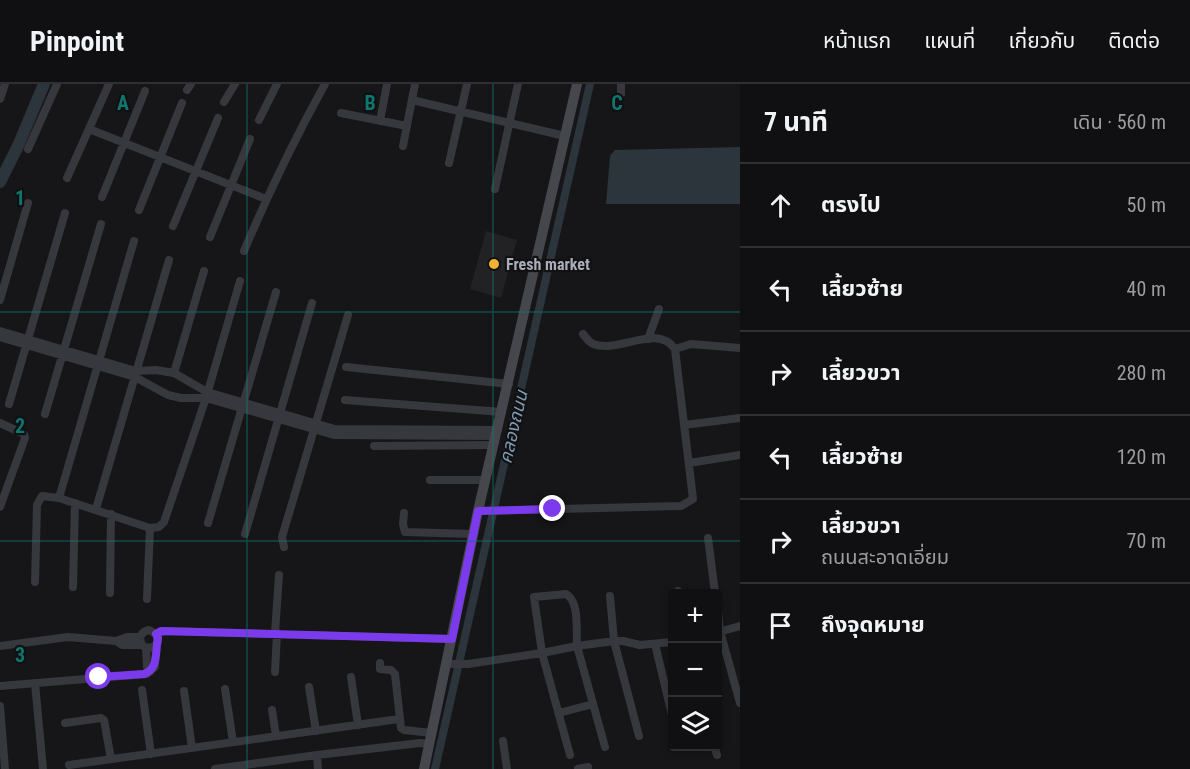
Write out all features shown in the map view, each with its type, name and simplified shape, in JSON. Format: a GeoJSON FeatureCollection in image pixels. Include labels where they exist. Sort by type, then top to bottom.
{"type":"FeatureCollection","features":[{"type":"Feature","properties":{"kind":"street"},"geometry":{"type":"LineString","coordinates":[[0,99],[5,84]]}},
{"type":"Feature","properties":{"kind":"street"},"geometry":{"type":"LineString","coordinates":[[28,149],[57,84]]}},
{"type":"Feature","properties":{"kind":"street"},"geometry":{"type":"LineString","coordinates":[[68,178],[109,84]]}},
{"type":"Feature","properties":{"kind":"street"},"geometry":{"type":"LineString","coordinates":[[224,102],[235,84]]}},
{"type":"Feature","properties":{"kind":"street"},"geometry":{"type":"LineString","coordinates":[[259,120],[277,84]]}},
{"type":"Feature","properties":{"kind":"street"},"geometry":{"type":"LineString","coordinates":[[244,251],[297,135],[326,84]]}},
{"type":"Feature","properties":{"kind":"street"},"geometry":{"type":"LineString","coordinates":[[380,121],[387,84]]}},
{"type":"Feature","properties":{"kind":"street"},"geometry":{"type":"LineString","coordinates":[[403,146],[416,84]]}},
{"type":"Feature","properties":{"kind":"street"},"geometry":{"type":"LineString","coordinates":[[449,163],[467,84]]}},
{"type":"Feature","properties":{"kind":"street"},"geometry":{"type":"LineString","coordinates":[[495,189],[518,84]]}},
{"type":"Feature","properties":{"kind":"street"},"geometry":{"type":"LineString","coordinates":[[424,769],[450,664],[452,639],[473,534],[482,511],[486,480],[577,84]]}},
{"type":"Feature","properties":{"kind":"street"},"geometry":{"type":"LineString","coordinates":[[621,84],[621,94]]}},
{"type":"Feature","properties":{"kind":"street"},"geometry":{"type":"LineString","coordinates":[[102,196],[146,91]]}},
{"type":"Feature","properties":{"kind":"street"},"geometry":{"type":"LineString","coordinates":[[412,100],[566,136]]}},
{"type":"Feature","properties":{"kind":"street"},"geometry":{"type":"LineString","coordinates":[[139,210],[182,103]]}},
{"type":"Feature","properties":{"kind":"street"},"geometry":{"type":"LineString","coordinates":[[341,113],[407,126]]}},
{"type":"Feature","properties":{"kind":"street"},"geometry":{"type":"LineString","coordinates":[[173,226],[218,118]]}},
{"type":"Feature","properties":{"kind":"street"},"geometry":{"type":"LineString","coordinates":[[89,129],[266,200]]}},
{"type":"Feature","properties":{"kind":"street"},"geometry":{"type":"LineString","coordinates":[[210,237],[250,139]]}},
{"type":"Feature","properties":{"kind":"street"},"geometry":{"type":"LineString","coordinates":[[0,300],[28,203]]}},
{"type":"Feature","properties":{"kind":"street"},"geometry":{"type":"LineString","coordinates":[[9,404],[65,213]]}},
{"type":"Feature","properties":{"kind":"street"},"geometry":{"type":"LineString","coordinates":[[45,414],[101,224]]}},
{"type":"Feature","properties":{"kind":"street"},"geometry":{"type":"LineString","coordinates":[[59,498],[134,242]]}},
{"type":"Feature","properties":{"kind":"street"},"geometry":{"type":"LineString","coordinates":[[96,509],[169,260]]}},
{"type":"Feature","properties":{"kind":"street"},"geometry":{"type":"LineString","coordinates":[[174,374],[204,271]]}},
{"type":"Feature","properties":{"kind":"street"},"geometry":{"type":"LineString","coordinates":[[35,582],[37,505],[39,499],[44,495],[96,509],[150,528],[159,527],[164,522],[207,395],[240,281]]}},
{"type":"Feature","properties":{"kind":"street"},"geometry":{"type":"LineString","coordinates":[[208,524],[276,292]]}},
{"type":"Feature","properties":{"kind":"street"},"geometry":{"type":"LineString","coordinates":[[245,534],[312,303]]}},
{"type":"Feature","properties":{"kind":"street"},"geometry":{"type":"LineString","coordinates":[[648,339],[659,309]]}},
{"type":"Feature","properties":{"kind":"street"},"geometry":{"type":"LineString","coordinates":[[284,547],[282,537],[348,315]]}},
{"type":"Feature","properties":{"kind":"street"},"geometry":{"type":"LineString","coordinates":[[0,331],[27,342]]}},
{"type":"Feature","properties":{"kind":"street"},"geometry":{"type":"LineString","coordinates":[[482,511],[681,506],[693,499],[675,349],[667,342],[648,339],[602,346],[593,344],[584,334]]}},
{"type":"Feature","properties":{"kind":"street"},"geometry":{"type":"LineString","coordinates":[[0,337],[64,352],[135,374],[168,395],[181,398],[207,395]]}},
{"type":"Feature","properties":{"kind":"street"},"geometry":{"type":"LineString","coordinates":[[675,349],[691,344],[740,348]]}},
{"type":"Feature","properties":{"kind":"street"},"geometry":{"type":"LineString","coordinates":[[346,367],[509,384]]}},
{"type":"Feature","properties":{"kind":"street"},"geometry":{"type":"LineString","coordinates":[[135,374],[156,370],[174,374],[207,395],[315,427],[354,433],[496,437]]}},
{"type":"Feature","properties":{"kind":"street"},"geometry":{"type":"LineString","coordinates":[[345,400],[502,412]]}},
{"type":"Feature","properties":{"kind":"street"},"geometry":{"type":"LineString","coordinates":[[684,425],[740,418]]}},
{"type":"Feature","properties":{"kind":"street"},"geometry":{"type":"LineString","coordinates":[[0,423],[20,431],[25,438],[0,507]]}},
{"type":"Feature","properties":{"kind":"street"},"geometry":{"type":"LineString","coordinates":[[374,446],[496,437]]}},
{"type":"Feature","properties":{"kind":"street"},"geometry":{"type":"LineString","coordinates":[[689,463],[740,455]]}},
{"type":"Feature","properties":{"kind":"street"},"geometry":{"type":"LineString","coordinates":[[430,480],[486,480]]}},
{"type":"Feature","properties":{"kind":"street"},"geometry":{"type":"LineString","coordinates":[[73,587],[75,503]]}},
{"type":"Feature","properties":{"kind":"street"},"geometry":{"type":"LineString","coordinates":[[404,513],[405,532],[473,534]]}},
{"type":"Feature","properties":{"kind":"street"},"geometry":{"type":"LineString","coordinates":[[110,593],[111,514]]}},
{"type":"Feature","properties":{"kind":"street"},"geometry":{"type":"LineString","coordinates":[[147,598],[150,528]]}},
{"type":"Feature","properties":{"kind":"street"},"geometry":{"type":"LineString","coordinates":[[708,538],[714,589]]}},
{"type":"Feature","properties":{"kind":"street"},"geometry":{"type":"LineString","coordinates":[[275,672],[279,575]]}},
{"type":"Feature","properties":{"kind":"street"},"geometry":{"type":"LineString","coordinates":[[570,755],[542,652],[534,597],[566,594],[571,596],[575,605],[577,646],[605,747]]}},
{"type":"Feature","properties":{"kind":"street"},"geometry":{"type":"LineString","coordinates":[[609,596],[614,640],[639,736]]}},
{"type":"Feature","properties":{"kind":"street"},"geometry":{"type":"LineString","coordinates":[[722,631],[740,626]]}},
{"type":"Feature","properties":{"kind":"street"},"geometry":{"type":"LineString","coordinates":[[0,686],[150,672],[155,667],[158,638],[149,630],[146,631],[143,643],[150,672]]}},
{"type":"Feature","properties":{"kind":"street"},"geometry":{"type":"LineString","coordinates":[[156,634],[165,631],[452,639]]}},
{"type":"Feature","properties":{"kind":"street"},"geometry":{"type":"LineString","coordinates":[[0,646],[68,637],[116,641],[122,645],[143,643],[156,645]]}},
{"type":"Feature","properties":{"kind":"street"},"geometry":{"type":"LineString","coordinates":[[450,664],[614,640],[640,645],[668,642]]}},
{"type":"Feature","properties":{"kind":"street"},"geometry":{"type":"LineString","coordinates":[[722,642],[740,703]]}},
{"type":"Feature","properties":{"kind":"street"},"geometry":{"type":"LineString","coordinates":[[655,644],[668,698]]}},
{"type":"Feature","properties":{"kind":"street"},"geometry":{"type":"LineString","coordinates":[[380,663],[380,669],[391,670],[395,674],[399,719],[404,730],[431,738]]}},
{"type":"Feature","properties":{"kind":"street"},"geometry":{"type":"LineString","coordinates":[[351,677],[358,725]]}},
{"type":"Feature","properties":{"kind":"street"},"geometry":{"type":"LineString","coordinates":[[36,683],[43,769]]}},
{"type":"Feature","properties":{"kind":"street"},"geometry":{"type":"LineString","coordinates":[[309,687],[316,731]]}},
{"type":"Feature","properties":{"kind":"street"},"geometry":{"type":"LineString","coordinates":[[225,689],[233,742]]}},
{"type":"Feature","properties":{"kind":"street"},"geometry":{"type":"LineString","coordinates":[[142,690],[151,754]]}},
{"type":"Feature","properties":{"kind":"street"},"geometry":{"type":"LineString","coordinates":[[184,692],[192,748]]}},
{"type":"Feature","properties":{"kind":"street"},"geometry":{"type":"LineString","coordinates":[[559,713],[593,704]]}},
{"type":"Feature","properties":{"kind":"street"},"geometry":{"type":"LineString","coordinates":[[0,706],[6,769]]}},
{"type":"Feature","properties":{"kind":"street"},"geometry":{"type":"LineString","coordinates":[[272,710],[276,736]]}},
{"type":"Feature","properties":{"kind":"street"},"geometry":{"type":"LineString","coordinates":[[65,723],[92,719],[104,720],[111,759]]}},
{"type":"Feature","properties":{"kind":"street"},"geometry":{"type":"LineString","coordinates":[[69,765],[399,719]]}},
{"type":"Feature","properties":{"kind":"street"},"geometry":{"type":"LineString","coordinates":[[216,769],[431,738]]}},
{"type":"Feature","properties":{"kind":"street"},"geometry":{"type":"LineString","coordinates":[[503,741],[507,769]]}},
{"type":"Feature","properties":{"kind":"street"},"geometry":{"type":"LineString","coordinates":[[716,751],[717,755]]}},
{"type":"Feature","properties":{"kind":"street"},"geometry":{"type":"LineString","coordinates":[[316,769],[317,755]]}},
{"type":"Feature","properties":{"kind":"street"},"geometry":{"type":"LineString","coordinates":[[578,769],[588,767]]}},
{"type":"Feature","properties":{"kind":"shaded area"},"geometry":{"type":"Polygon","coordinates":[[[740,147],[740,204],[606,204],[610,156],[615,150],[740,147]]]}},
{"type":"Feature","properties":{"kind":"shaded area","name":"Fresh market"},"geometry":{"type":"Polygon","coordinates":[[[486,231],[517,240],[501,298],[470,289],[486,231]]]}},
{"type":"Feature","properties":{"kind":"waterway"},"geometry":{"type":"LineString","coordinates":[[0,182],[44,84]]}},
{"type":"Feature","properties":{"kind":"waterway","name":"คลองถนน"},"geometry":{"type":"LineString","coordinates":[[435,769],[590,84]]}},
{"type":"Feature","properties":{"kind":"place","name":"Fresh market"},"geometry":{"type":"Point","coordinates":[494,264]}},
{"type":"Feature","properties":{"kind":"route"},"geometry":{"type":"LineString","coordinates":[[99,677],[150,672],[155,667],[158,642],[156,634],[161,631],[452,639],[478,511],[553,509]]}}]}
